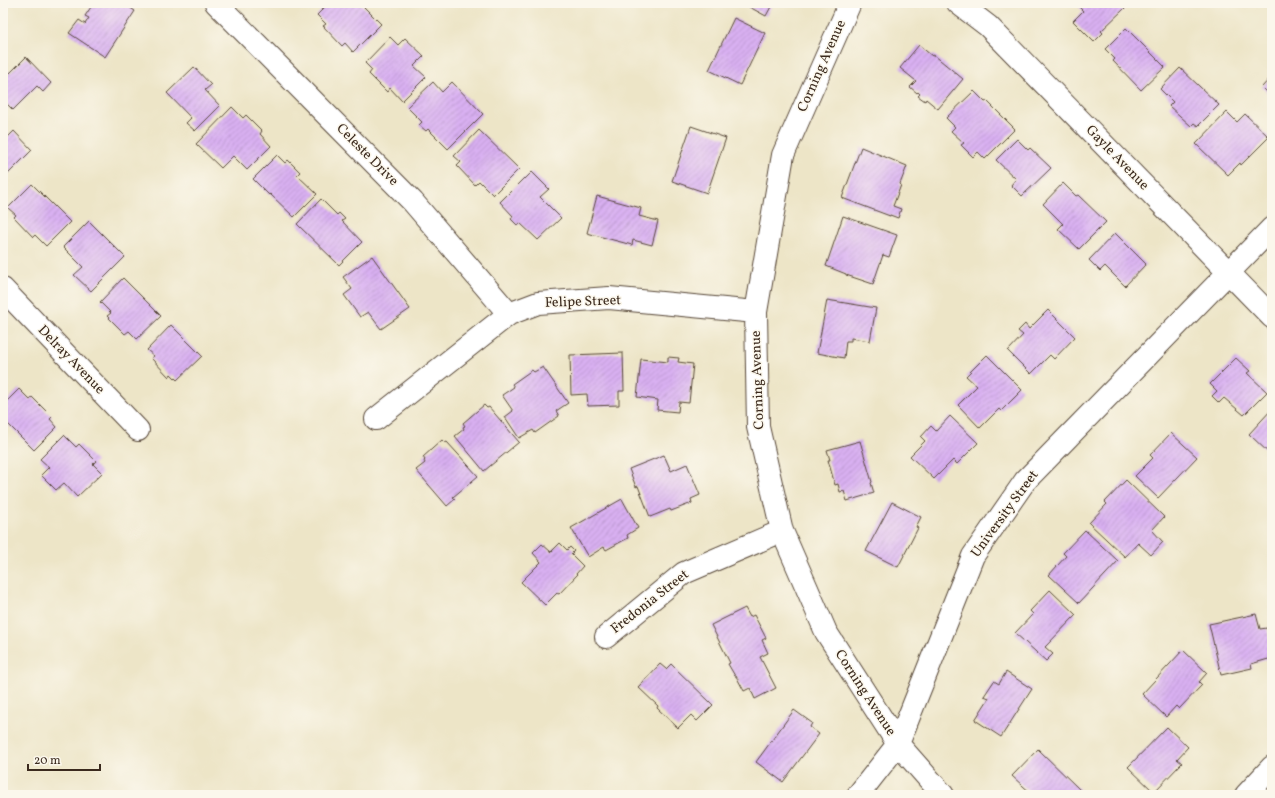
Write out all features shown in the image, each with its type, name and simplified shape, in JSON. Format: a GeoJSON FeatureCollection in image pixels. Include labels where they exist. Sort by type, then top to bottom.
{"type":"FeatureCollection","features":[{"type":"Feature","properties":{"kind":"street","name":"Celeste Drive"},"geometry":{"type":"LineString","coordinates":[[216,3],[413,202],[509,314]]}},
{"type":"Feature","properties":{"kind":"street","name":"Corning Avenue"},"geometry":{"type":"LineString","coordinates":[[850,3],[783,156],[756,312],[758,427],[782,531],[826,632],[898,744],[943,795]]}},
{"type":"Feature","properties":{"kind":"street","name":"Gayle Avenue"},"geometry":{"type":"LineString","coordinates":[[958,3],[988,26],[1272,316]]}},
{"type":"Feature","properties":{"kind":"street","name":"University Street"},"geometry":{"type":"LineString","coordinates":[[858,795],[898,744],[973,556],[1016,493],[1025,481],[1272,228]]}},
{"type":"Feature","properties":{"kind":"street","name":"Delray Avenue"},"geometry":{"type":"LineString","coordinates":[[3,289],[138,430]]}},
{"type":"Feature","properties":{"kind":"street","name":"Felipe Street"},"geometry":{"type":"LineString","coordinates":[[376,419],[509,314],[538,303],[609,298],[756,312]]}},
{"type":"Feature","properties":{"kind":"street","name":"Fredonia Street"},"geometry":{"type":"LineString","coordinates":[[606,637],[684,573],[782,531]]}},
{"type":"Feature","properties":{"kind":"street"},"geometry":{"type":"LineString","coordinates":[[1246,795],[1272,767]]}},
{"type":"Feature","properties":{"kind":"building"},"geometry":{"type":"Polygon","coordinates":[[[86,3],[123,3],[135,11],[105,57],[69,33],[79,20],[85,24],[89,18],[85,16],[91,7],[86,3]]]}},
{"type":"Feature","properties":{"kind":"building"},"geometry":{"type":"Polygon","coordinates":[[[329,3],[360,3],[381,24],[353,52],[345,43],[342,46],[323,26],[326,24],[317,15],[329,3]]]}},
{"type":"Feature","properties":{"kind":"building"},"geometry":{"type":"Polygon","coordinates":[[[742,3],[773,3],[766,16],[742,3]]]}},
{"type":"Feature","properties":{"kind":"building"},"geometry":{"type":"Polygon","coordinates":[[[1075,3],[1120,3],[1125,8],[1101,31],[1103,33],[1094,42],[1073,21],[1083,11],[1075,3]]]}},
{"type":"Feature","properties":{"kind":"building"},"geometry":{"type":"Polygon","coordinates":[[[734,18],[765,33],[740,85],[709,70],[734,18]]]}},
{"type":"Feature","properties":{"kind":"building"},"geometry":{"type":"Polygon","coordinates":[[[1126,28],[1165,67],[1141,90],[1113,61],[1115,59],[1105,49],[1126,28]]]}},
{"type":"Feature","properties":{"kind":"building"},"geometry":{"type":"Polygon","coordinates":[[[390,37],[398,45],[405,38],[424,56],[414,66],[426,77],[402,101],[390,88],[387,92],[369,74],[372,70],[365,63],[390,37]]]}},
{"type":"Feature","properties":{"kind":"building"},"geometry":{"type":"Polygon","coordinates":[[[919,45],[932,56],[934,55],[963,79],[938,109],[926,99],[925,101],[918,96],[920,94],[910,87],[916,81],[900,68],[919,45]]]}},
{"type":"Feature","properties":{"kind":"building"},"geometry":{"type":"Polygon","coordinates":[[[26,57],[51,83],[43,92],[37,86],[13,110],[3,100],[3,70],[5,68],[10,73],[26,57]]]}},
{"type":"Feature","properties":{"kind":"building"},"geometry":{"type":"Polygon","coordinates":[[[194,67],[211,85],[205,90],[220,106],[195,131],[186,123],[191,118],[167,93],[194,67]]]}},
{"type":"Feature","properties":{"kind":"building"},"geometry":{"type":"Polygon","coordinates":[[[1180,68],[1219,105],[1198,126],[1194,123],[1191,126],[1169,106],[1173,102],[1160,89],[1180,68]]]}},
{"type":"Feature","properties":{"kind":"building"},"geometry":{"type":"Polygon","coordinates":[[[1272,76],[1272,97],[1262,87],[1272,76]]]}},
{"type":"Feature","properties":{"kind":"building"},"geometry":{"type":"Polygon","coordinates":[[[433,82],[442,92],[452,82],[483,114],[448,149],[428,129],[426,131],[419,125],[422,122],[407,107],[433,82]]]}},
{"type":"Feature","properties":{"kind":"building"},"geometry":{"type":"Polygon","coordinates":[[[974,91],[985,102],[987,101],[1015,129],[985,159],[978,152],[973,157],[961,145],[964,143],[951,131],[955,127],[946,118],[974,91]]]}},
{"type":"Feature","properties":{"kind":"building"},"geometry":{"type":"Polygon","coordinates":[[[232,107],[243,118],[246,115],[262,131],[260,134],[271,146],[247,170],[233,156],[221,168],[196,144],[232,107]]]}},
{"type":"Feature","properties":{"kind":"building"},"geometry":{"type":"Polygon","coordinates":[[[1227,112],[1237,122],[1245,114],[1269,137],[1241,165],[1240,163],[1228,175],[1196,144],[1227,112]]]}},
{"type":"Feature","properties":{"kind":"building"},"geometry":{"type":"Polygon","coordinates":[[[691,126],[726,138],[707,193],[672,181],[691,126]]]}},
{"type":"Feature","properties":{"kind":"building"},"geometry":{"type":"Polygon","coordinates":[[[479,130],[519,169],[493,195],[479,181],[475,185],[457,166],[461,162],[454,156],[479,130]]]}},
{"type":"Feature","properties":{"kind":"building"},"geometry":{"type":"Polygon","coordinates":[[[14,131],[32,150],[3,179],[3,142],[14,131]]]}},
{"type":"Feature","properties":{"kind":"building"},"geometry":{"type":"Polygon","coordinates":[[[1017,139],[1028,150],[1030,148],[1051,168],[1022,196],[1011,185],[1016,179],[996,160],[1017,139]]]}},
{"type":"Feature","properties":{"kind":"building"},"geometry":{"type":"Polygon","coordinates":[[[861,147],[907,166],[893,206],[901,209],[898,218],[842,198],[861,147]]]}},
{"type":"Feature","properties":{"kind":"building"},"geometry":{"type":"Polygon","coordinates":[[[277,155],[285,163],[288,160],[300,172],[297,175],[317,194],[294,217],[253,179],[277,155]]]}},
{"type":"Feature","properties":{"kind":"building"},"geometry":{"type":"Polygon","coordinates":[[[532,172],[549,189],[540,197],[561,218],[538,240],[520,223],[517,225],[511,219],[513,216],[500,202],[532,172]]]}},
{"type":"Feature","properties":{"kind":"building"},"geometry":{"type":"Polygon","coordinates":[[[1063,183],[1106,222],[1079,249],[1058,229],[1063,224],[1043,204],[1063,183]]]}},
{"type":"Feature","properties":{"kind":"building"},"geometry":{"type":"Polygon","coordinates":[[[32,184],[70,222],[46,246],[35,235],[33,237],[14,217],[16,215],[8,208],[32,184]]]}},
{"type":"Feature","properties":{"kind":"building"},"geometry":{"type":"Polygon","coordinates":[[[597,196],[641,208],[639,216],[658,221],[652,245],[633,240],[632,245],[587,233],[597,196]]]}},
{"type":"Feature","properties":{"kind":"building"},"geometry":{"type":"Polygon","coordinates":[[[321,199],[337,215],[339,213],[345,219],[342,221],[362,242],[339,265],[297,224],[321,199]]]}},
{"type":"Feature","properties":{"kind":"building"},"geometry":{"type":"Polygon","coordinates":[[[843,216],[897,235],[889,257],[883,255],[873,284],[846,275],[826,266],[843,216]]]}},
{"type":"Feature","properties":{"kind":"building"},"geometry":{"type":"Polygon","coordinates":[[[89,221],[125,257],[91,291],[74,275],[83,267],[63,247],[89,221]]]}},
{"type":"Feature","properties":{"kind":"building"},"geometry":{"type":"Polygon","coordinates":[[[1115,233],[1146,264],[1125,286],[1105,266],[1100,271],[1089,260],[1115,233]]]}},
{"type":"Feature","properties":{"kind":"building"},"geometry":{"type":"Polygon","coordinates":[[[372,256],[410,309],[381,329],[368,312],[360,317],[344,295],[352,289],[343,277],[372,256]]]}},
{"type":"Feature","properties":{"kind":"building"},"geometry":{"type":"Polygon","coordinates":[[[123,278],[161,316],[137,339],[129,331],[125,334],[107,316],[111,313],[100,302],[123,278]]]}},
{"type":"Feature","properties":{"kind":"building"},"geometry":{"type":"Polygon","coordinates":[[[827,300],[876,308],[870,341],[851,338],[851,341],[846,341],[844,358],[817,353],[827,300]]]}},
{"type":"Feature","properties":{"kind":"building"},"geometry":{"type":"Polygon","coordinates":[[[1048,310],[1075,337],[1054,359],[1050,355],[1031,374],[1008,351],[1023,335],[1018,331],[1025,324],[1029,329],[1048,310]]]}},
{"type":"Feature","properties":{"kind":"building"},"geometry":{"type":"Polygon","coordinates":[[[171,325],[202,356],[177,380],[171,374],[169,377],[151,358],[154,356],[147,350],[171,325]]]}},
{"type":"Feature","properties":{"kind":"building"},"geometry":{"type":"Polygon","coordinates":[[[623,353],[624,391],[619,391],[619,405],[588,406],[587,394],[571,395],[570,355],[623,353]]]}},
{"type":"Feature","properties":{"kind":"building"},"geometry":{"type":"Polygon","coordinates":[[[987,355],[1022,390],[1001,411],[999,409],[980,428],[958,405],[977,386],[966,376],[987,355]]]}},
{"type":"Feature","properties":{"kind":"building"},"geometry":{"type":"Polygon","coordinates":[[[668,357],[679,358],[678,362],[693,364],[689,403],[679,402],[678,412],[657,410],[658,400],[637,397],[641,359],[668,362],[668,357]]]}},
{"type":"Feature","properties":{"kind":"building"},"geometry":{"type":"Polygon","coordinates":[[[1236,358],[1250,371],[1247,373],[1267,392],[1244,415],[1224,398],[1219,403],[1212,396],[1217,391],[1210,384],[1236,358]]]}},
{"type":"Feature","properties":{"kind":"building"},"geometry":{"type":"Polygon","coordinates":[[[543,367],[568,403],[556,411],[559,416],[535,433],[533,430],[519,438],[505,417],[513,411],[502,395],[514,387],[512,384],[532,370],[534,372],[543,367]]]}},
{"type":"Feature","properties":{"kind":"building"},"geometry":{"type":"Polygon","coordinates":[[[19,389],[30,400],[32,397],[52,417],[50,419],[57,427],[34,450],[3,419],[3,405],[19,389]]]}},
{"type":"Feature","properties":{"kind":"building"},"geometry":{"type":"Polygon","coordinates":[[[484,405],[487,408],[489,407],[519,442],[484,471],[455,436],[464,429],[463,427],[465,426],[463,423],[484,405]]]}},
{"type":"Feature","properties":{"kind":"building"},"geometry":{"type":"Polygon","coordinates":[[[1272,409],[1272,456],[1249,434],[1272,409]]]}},
{"type":"Feature","properties":{"kind":"building"},"geometry":{"type":"Polygon","coordinates":[[[950,416],[978,443],[957,464],[953,460],[934,479],[910,456],[925,441],[921,437],[931,426],[936,431],[950,416]]]}},
{"type":"Feature","properties":{"kind":"building"},"geometry":{"type":"Polygon","coordinates":[[[1171,433],[1197,457],[1158,498],[1135,476],[1153,458],[1150,455],[1171,433]]]}},
{"type":"Feature","properties":{"kind":"building"},"geometry":{"type":"Polygon","coordinates":[[[64,435],[76,447],[79,444],[96,461],[93,464],[102,473],[77,497],[64,483],[56,490],[41,475],[49,467],[40,459],[64,435]]]}},
{"type":"Feature","properties":{"kind":"building"},"geometry":{"type":"Polygon","coordinates":[[[442,440],[445,443],[447,442],[478,476],[453,497],[455,499],[447,506],[416,470],[425,463],[423,457],[442,440]]]}},
{"type":"Feature","properties":{"kind":"building"},"geometry":{"type":"Polygon","coordinates":[[[860,441],[874,493],[847,501],[844,491],[840,492],[838,484],[835,485],[828,460],[830,460],[827,450],[860,441]]]}},
{"type":"Feature","properties":{"kind":"building"},"geometry":{"type":"Polygon","coordinates":[[[664,455],[671,471],[687,464],[700,495],[691,499],[692,503],[671,511],[670,509],[650,517],[638,486],[636,487],[629,469],[664,455]]]}},
{"type":"Feature","properties":{"kind":"building"},"geometry":{"type":"Polygon","coordinates":[[[1126,480],[1164,517],[1152,530],[1163,542],[1151,555],[1138,543],[1125,557],[1089,523],[1107,504],[1105,502],[1126,480]]]}},
{"type":"Feature","properties":{"kind":"building"},"geometry":{"type":"Polygon","coordinates":[[[622,499],[638,528],[627,535],[628,538],[606,550],[604,547],[588,557],[571,528],[622,499]]]}},
{"type":"Feature","properties":{"kind":"building"},"geometry":{"type":"Polygon","coordinates":[[[892,502],[921,517],[916,527],[918,528],[898,567],[866,551],[892,502]]]}},
{"type":"Feature","properties":{"kind":"building"},"geometry":{"type":"Polygon","coordinates":[[[1085,530],[1118,561],[1079,603],[1049,575],[1066,556],[1063,553],[1085,530]]]}},
{"type":"Feature","properties":{"kind":"building"},"geometry":{"type":"Polygon","coordinates":[[[560,543],[567,550],[570,547],[574,551],[571,554],[583,566],[576,574],[577,575],[559,594],[557,593],[545,605],[521,582],[541,562],[533,553],[542,544],[551,552],[560,543]]]}},
{"type":"Feature","properties":{"kind":"building"},"geometry":{"type":"Polygon","coordinates":[[[1050,590],[1076,615],[1045,647],[1053,654],[1046,661],[1015,633],[1033,614],[1030,611],[1050,590]]]}},
{"type":"Feature","properties":{"kind":"building"},"geometry":{"type":"Polygon","coordinates":[[[745,608],[750,617],[754,615],[766,638],[762,640],[768,653],[760,657],[776,688],[755,699],[750,688],[744,691],[735,676],[728,664],[730,663],[711,625],[745,608]]]}},
{"type":"Feature","properties":{"kind":"building"},"geometry":{"type":"Polygon","coordinates":[[[1256,614],[1260,629],[1267,628],[1272,648],[1272,658],[1251,664],[1252,668],[1221,675],[1209,624],[1256,614]]]}},
{"type":"Feature","properties":{"kind":"building"},"geometry":{"type":"Polygon","coordinates":[[[1183,650],[1207,673],[1199,682],[1202,685],[1179,709],[1176,706],[1166,717],[1142,694],[1183,650]]]}},
{"type":"Feature","properties":{"kind":"building"},"geometry":{"type":"Polygon","coordinates":[[[660,664],[666,669],[671,664],[713,705],[697,721],[691,715],[678,728],[638,687],[660,664]]]}},
{"type":"Feature","properties":{"kind":"building"},"geometry":{"type":"Polygon","coordinates":[[[1006,672],[1032,689],[1001,737],[975,720],[989,698],[984,696],[994,681],[999,684],[1006,672]]]}},
{"type":"Feature","properties":{"kind":"building"},"geometry":{"type":"Polygon","coordinates":[[[794,710],[812,723],[810,727],[819,734],[783,782],[756,762],[794,710]]]}},
{"type":"Feature","properties":{"kind":"building"},"geometry":{"type":"Polygon","coordinates":[[[1167,727],[1188,747],[1177,759],[1182,763],[1154,792],[1128,767],[1167,727]]]}},
{"type":"Feature","properties":{"kind":"building"},"geometry":{"type":"Polygon","coordinates":[[[1038,749],[1080,790],[1075,795],[1033,795],[1012,776],[1038,749]]]}}]}
